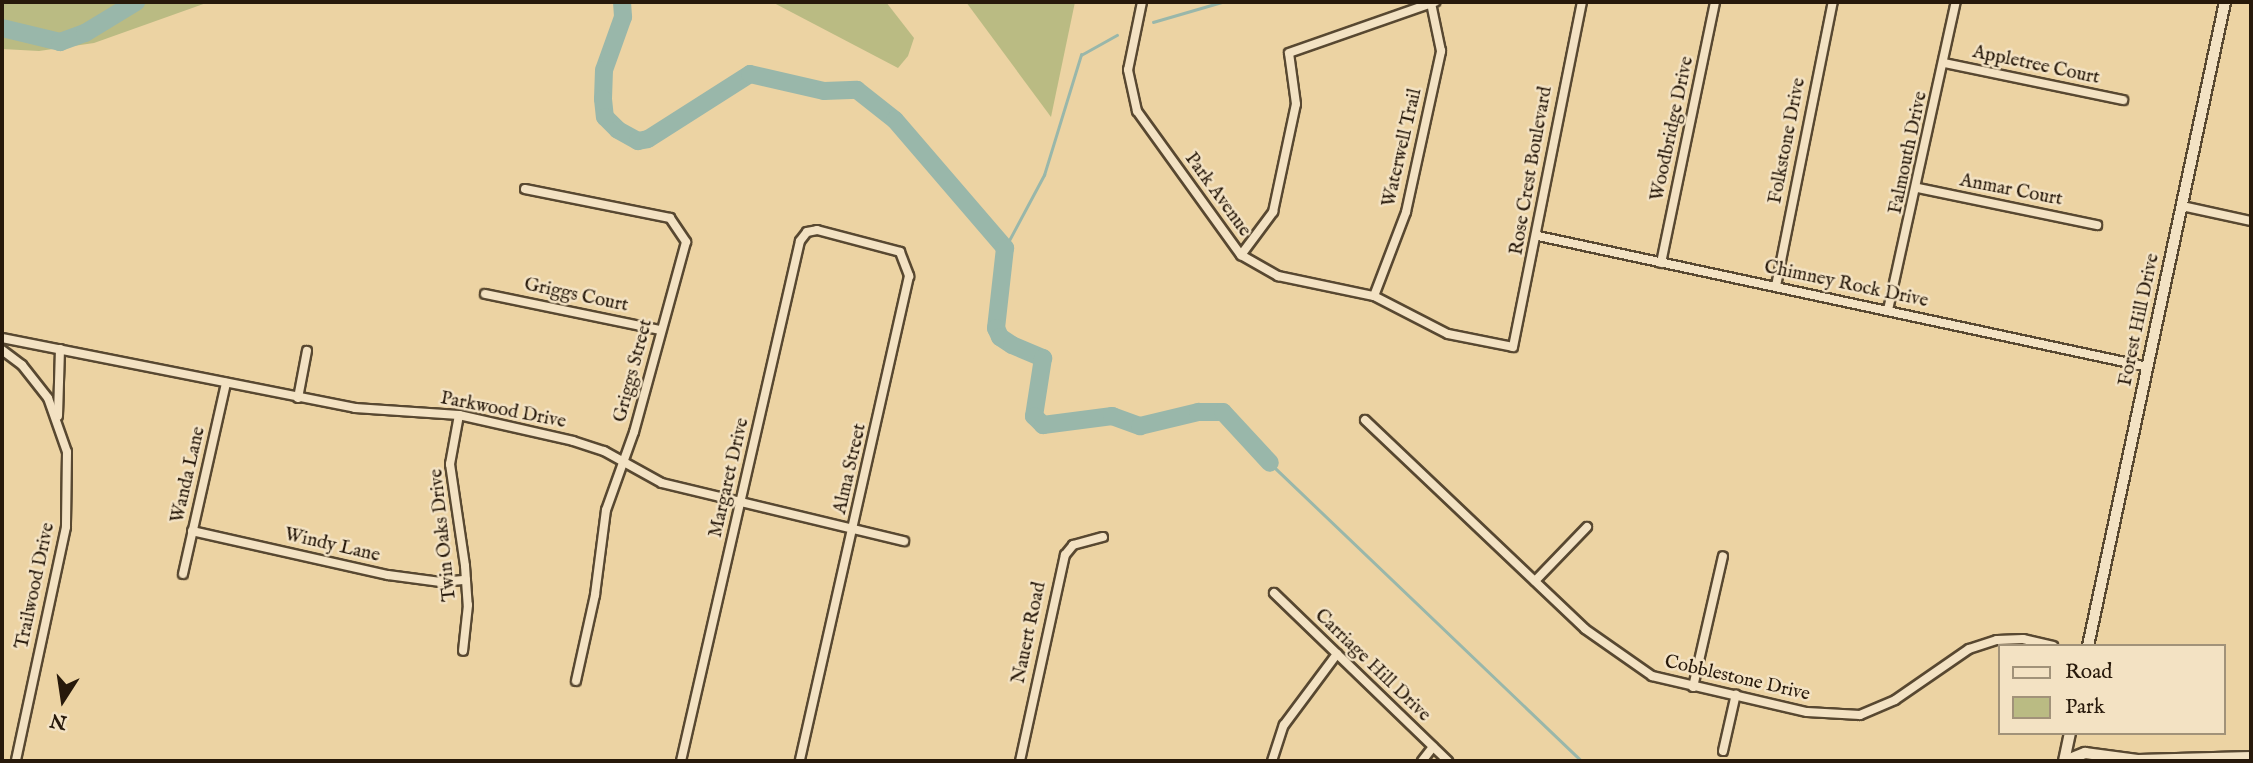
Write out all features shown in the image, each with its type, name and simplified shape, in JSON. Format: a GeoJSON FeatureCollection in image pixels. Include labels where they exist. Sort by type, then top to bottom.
{"type":"FeatureCollection","features":[{"type":"Feature","properties":{"kind":"main road","name":"Forest Hill Drive"},"geometry":{"type":"LineString","coordinates":[[2088,644],[2225,2]]}},
{"type":"Feature","properties":{"kind":"main road"},"geometry":{"type":"LineString","coordinates":[[2064,761],[2070,735]]}},
{"type":"Feature","properties":{"kind":"main road"},"geometry":{"type":"LineString","coordinates":[[2064,761],[2085,753],[2138,760],[2251,757]]}},
{"type":"Feature","properties":{"kind":"street","name":"Park Avenue"},"geometry":{"type":"LineString","coordinates":[[1142,2],[1128,71],[1137,111],[1241,255],[1278,276],[1374,296],[1448,334],[1513,346]]}},
{"type":"Feature","properties":{"kind":"street"},"geometry":{"type":"LineString","coordinates":[[1241,255],[1273,212],[1296,104],[1289,53],[1433,2]]}},
{"type":"Feature","properties":{"kind":"street","name":"Waterwell Trail"},"geometry":{"type":"LineString","coordinates":[[1374,296],[1406,212],[1441,51],[1433,2]]}},
{"type":"Feature","properties":{"kind":"street","name":"Rose Crest Boulevard"},"geometry":{"type":"LineString","coordinates":[[1513,346],[1538,236],[1556,123],[1582,2]]}},
{"type":"Feature","properties":{"kind":"street","name":"Woodbridge Drive"},"geometry":{"type":"LineString","coordinates":[[1661,263],[1715,2]]}},
{"type":"Feature","properties":{"kind":"street","name":"Folkstone Drive"},"geometry":{"type":"LineString","coordinates":[[1776,286],[1833,2]]}},
{"type":"Feature","properties":{"kind":"street","name":"Falmouth Drive"},"geometry":{"type":"LineString","coordinates":[[1888,310],[1918,188],[1956,2]]}},
{"type":"Feature","properties":{"kind":"street","name":"Appletree Court"},"geometry":{"type":"LineString","coordinates":[[1944,63],[2123,100]]}},
{"type":"Feature","properties":{"kind":"street","name":"Anmar Court"},"geometry":{"type":"LineString","coordinates":[[1918,188],[2097,225]]}},
{"type":"Feature","properties":{"kind":"street","name":"Griggs Street"},"geometry":{"type":"LineString","coordinates":[[525,189],[677,223],[685,242],[624,461],[606,510],[596,595],[576,681]]}},
{"type":"Feature","properties":{"kind":"street"},"geometry":{"type":"LineString","coordinates":[[2182,205],[2251,221]]}},
{"type":"Feature","properties":{"kind":"street","name":"Margaret Drive"},"geometry":{"type":"LineString","coordinates":[[681,761],[800,242],[807,232],[834,233]]}},
{"type":"Feature","properties":{"kind":"street","name":"Alma Street"},"geometry":{"type":"LineString","coordinates":[[800,761],[909,276],[900,252],[834,233]]}},
{"type":"Feature","properties":{"kind":"street","name":"Chimney Rock Drive"},"geometry":{"type":"LineString","coordinates":[[1538,236],[2148,367]]}},
{"type":"Feature","properties":{"kind":"street","name":"Griggs Court"},"geometry":{"type":"LineString","coordinates":[[485,294],[660,330]]}},
{"type":"Feature","properties":{"kind":"street","name":"Parkwood Drive"},"geometry":{"type":"LineString","coordinates":[[2,338],[355,408],[459,415],[573,441],[624,461],[662,483],[905,541]]}},
{"type":"Feature","properties":{"kind":"street","name":"Trailwood Drive"},"geometry":{"type":"LineString","coordinates":[[58,417],[60,349]]}},
{"type":"Feature","properties":{"kind":"street","name":"Trailwood Drive"},"geometry":{"type":"LineString","coordinates":[[2,350],[34,379],[58,417],[68,452],[66,527],[16,761]]}},
{"type":"Feature","properties":{"kind":"street"},"geometry":{"type":"LineString","coordinates":[[298,397],[307,351]]}},
{"type":"Feature","properties":{"kind":"street","name":"Wanda Lane"},"geometry":{"type":"LineString","coordinates":[[183,574],[226,383]]}},
{"type":"Feature","properties":{"kind":"street","name":"Twin Oaks Drive"},"geometry":{"type":"LineString","coordinates":[[459,415],[450,464],[466,580],[463,651]]}},
{"type":"Feature","properties":{"kind":"street","name":"Cobblestone Drive"},"geometry":{"type":"LineString","coordinates":[[1365,420],[1535,581],[1622,658],[1653,676],[1807,712],[1860,715],[1895,700],[1969,649],[1997,640],[2023,639],[2044,644]]}},
{"type":"Feature","properties":{"kind":"street"},"geometry":{"type":"LineString","coordinates":[[1535,581],[1587,527]]}},
{"type":"Feature","properties":{"kind":"street","name":"Windy Lane"},"geometry":{"type":"LineString","coordinates":[[192,531],[388,575],[441,582],[466,580]]}},
{"type":"Feature","properties":{"kind":"street","name":"Nauert Road"},"geometry":{"type":"LineString","coordinates":[[1020,761],[1065,555],[1073,545],[1102,537]]}},
{"type":"Feature","properties":{"kind":"street"},"geometry":{"type":"LineString","coordinates":[[1693,687],[1723,556]]}},
{"type":"Feature","properties":{"kind":"street","name":"Carriage Hill Drive"},"geometry":{"type":"LineString","coordinates":[[1274,593],[1448,761]]}},
{"type":"Feature","properties":{"kind":"street"},"geometry":{"type":"LineString","coordinates":[[1272,761],[1284,724],[1337,654]]}},
{"type":"Feature","properties":{"kind":"street"},"geometry":{"type":"LineString","coordinates":[[1723,751],[1736,694]]}},
{"type":"Feature","properties":{"kind":"street"},"geometry":{"type":"LineString","coordinates":[[1422,761],[1433,747]]}},
{"type":"Feature","properties":{"kind":"green space"},"geometry":{"type":"Polygon","coordinates":[[[2,2],[209,2],[94,43],[39,51],[2,49],[2,2]]]}},
{"type":"Feature","properties":{"kind":"green space"},"geometry":{"type":"Polygon","coordinates":[[[772,2],[886,2],[914,38],[908,56],[898,68],[772,2]]]}},
{"type":"Feature","properties":{"kind":"green space"},"geometry":{"type":"Polygon","coordinates":[[[966,2],[1075,2],[1051,117],[966,2]]]}},
{"type":"Feature","properties":{"kind":"waterway"},"geometry":{"type":"LineString","coordinates":[[2,28],[60,42],[85,33],[136,2]]}},
{"type":"Feature","properties":{"kind":"waterway"},"geometry":{"type":"LineString","coordinates":[[622,2],[623,17],[604,70],[603,99],[605,117],[618,130],[638,141],[648,139],[750,74],[824,91],[857,90],[895,120],[1005,248],[996,328],[1000,337],[1012,345],[1043,358],[1034,416],[1043,425],[1112,416],[1140,426],[1198,412],[1223,412],[1270,463]]}},
{"type":"Feature","properties":{"kind":"waterway"},"geometry":{"type":"LineString","coordinates":[[1153,22],[1222,2]]}},
{"type":"Feature","properties":{"kind":"waterway"},"geometry":{"type":"LineString","coordinates":[[1005,248],[1044,175],[1081,55],[1117,35]]}},
{"type":"Feature","properties":{"kind":"waterway"},"geometry":{"type":"LineString","coordinates":[[1270,463],[1582,761]]}}]}
